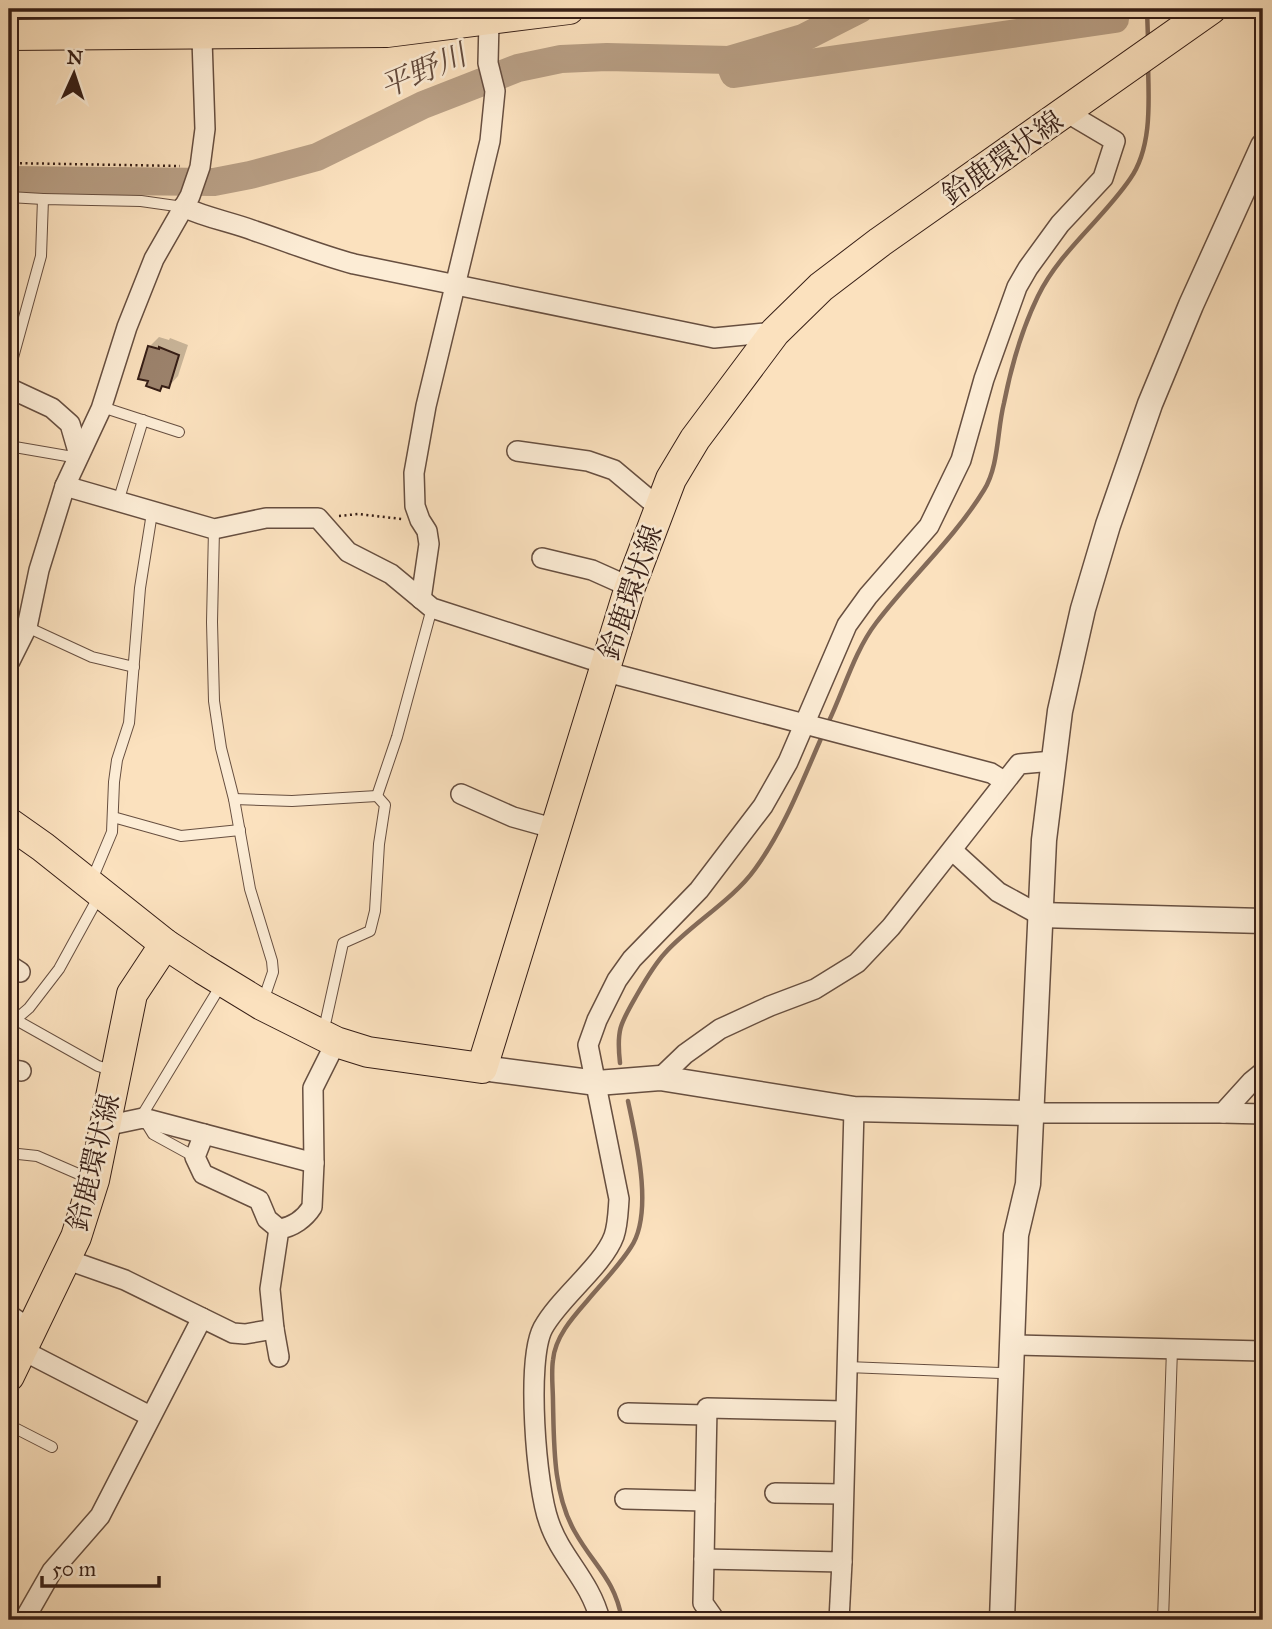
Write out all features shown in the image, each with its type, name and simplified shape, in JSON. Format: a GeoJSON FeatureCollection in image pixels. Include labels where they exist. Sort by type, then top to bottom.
{"type":"FeatureCollection","features":[{"type":"Feature","properties":{"kind":"main road"},"geometry":{"type":"LineString","coordinates":[[9,35],[201,22],[387,32],[569,9]]}},
{"type":"Feature","properties":{"kind":"main road","name":"鈴鹿環状線"},"geometry":{"type":"LineString","coordinates":[[482,1068],[630,587],[658,507],[695,439],[775,332],[821,287],[870,249],[1212,9]]}},
{"type":"Feature","properties":{"kind":"main road"},"geometry":{"type":"LineString","coordinates":[[9,824],[43,847],[165,944],[262,1005],[326,1037],[368,1052],[482,1068]]}},
{"type":"Feature","properties":{"kind":"main road","name":"鈴鹿環状線"},"geometry":{"type":"LineString","coordinates":[[18,1343],[76,1237],[94,1180],[132,994],[165,944]]}},
{"type":"Feature","properties":{"kind":"street"},"geometry":{"type":"LineString","coordinates":[[427,603],[429,544],[427,531],[419,520],[415,506],[414,473],[426,406],[490,141],[495,91],[488,63],[489,21]]}},
{"type":"Feature","properties":{"kind":"street"},"geometry":{"type":"LineString","coordinates":[[9,662],[27,628],[39,570],[65,486],[102,407],[127,327],[154,259],[186,202],[201,167],[205,129],[201,22]]}},
{"type":"Feature","properties":{"kind":"street"},"geometry":{"type":"LineString","coordinates":[[600,1620],[587,1583],[565,1554],[549,1523],[535,1441],[535,1349],[541,1332],[550,1316],[613,1238],[618,1218],[619,1199],[588,1045],[617,980],[640,949],[699,890],[763,806],[808,726],[855,612],[929,526],[946,494],[961,460],[984,379],[1017,287],[1060,225],[1103,178],[1115,141],[1066,112]]}},
{"type":"Feature","properties":{"kind":"street"},"geometry":{"type":"LineString","coordinates":[[1002,1620],[1016,1235],[1028,1184],[1040,915],[1060,711],[1083,609],[1108,525],[1155,391],[1191,304],[1263,146]]}},
{"type":"Feature","properties":{"kind":"street"},"geometry":{"type":"LineString","coordinates":[[186,202],[210,219],[254,230],[320,255],[714,338],[775,332]]}},
{"type":"Feature","properties":{"kind":"street"},"geometry":{"type":"LineString","coordinates":[[9,388],[52,408],[71,424],[79,455]]}},
{"type":"Feature","properties":{"kind":"street"},"geometry":{"type":"LineString","coordinates":[[517,451],[588,461],[614,470],[658,507]]}},
{"type":"Feature","properties":{"kind":"street"},"geometry":{"type":"LineString","coordinates":[[65,486],[214,529],[265,518],[318,518],[348,552],[391,574],[427,603],[604,668],[847,737],[991,773],[1004,781]]}},
{"type":"Feature","properties":{"kind":"street"},"geometry":{"type":"LineString","coordinates":[[542,558],[592,570],[630,587]]}},
{"type":"Feature","properties":{"kind":"street"},"geometry":{"type":"LineString","coordinates":[[660,1078],[685,1054],[720,1029],[815,989],[856,963],[891,928],[1019,764],[1053,761]]}},
{"type":"Feature","properties":{"kind":"street"},"geometry":{"type":"LineString","coordinates":[[461,794],[513,817],[556,829]]}},
{"type":"Feature","properties":{"kind":"street"},"geometry":{"type":"LineString","coordinates":[[953,851],[998,892],[1040,915],[1263,921]]}},
{"type":"Feature","properties":{"kind":"street"},"geometry":{"type":"LineString","coordinates":[[204,1134],[195,1157],[204,1174],[259,1200],[267,1219],[279,1229],[288,1228],[299,1221],[312,1207],[313,1088],[326,1037]]}},
{"type":"Feature","properties":{"kind":"street"},"geometry":{"type":"LineString","coordinates":[[482,1068],[597,1083],[660,1078],[854,1109],[1263,1114]]}},
{"type":"Feature","properties":{"kind":"street"},"geometry":{"type":"LineString","coordinates":[[1223,1114],[1263,1072]]}},
{"type":"Feature","properties":{"kind":"street"},"geometry":{"type":"LineString","coordinates":[[839,1620],[854,1109]]}},
{"type":"Feature","properties":{"kind":"street"},"geometry":{"type":"LineString","coordinates":[[105,1126],[142,1118],[314,1163]]}},
{"type":"Feature","properties":{"kind":"street"},"geometry":{"type":"LineString","coordinates":[[279,1229],[270,1289],[279,1357]]}},
{"type":"Feature","properties":{"kind":"street"},"geometry":{"type":"LineString","coordinates":[[65,1259],[125,1280],[233,1333],[245,1334],[274,1329]]}},
{"type":"Feature","properties":{"kind":"street"},"geometry":{"type":"LineString","coordinates":[[24,1620],[52,1571],[100,1516],[202,1318]]}},
{"type":"Feature","properties":{"kind":"street"},"geometry":{"type":"LineString","coordinates":[[18,1343],[150,1416]]}},
{"type":"Feature","properties":{"kind":"street"},"geometry":{"type":"LineString","coordinates":[[1012,1345],[1263,1351]]}},
{"type":"Feature","properties":{"kind":"street"},"geometry":{"type":"LineString","coordinates":[[715,1620],[703,1603],[707,1408],[845,1411]]}},
{"type":"Feature","properties":{"kind":"street"},"geometry":{"type":"LineString","coordinates":[[628,1413],[706,1415]]}},
{"type":"Feature","properties":{"kind":"street"},"geometry":{"type":"LineString","coordinates":[[775,1493],[844,1494]]}},
{"type":"Feature","properties":{"kind":"street"},"geometry":{"type":"LineString","coordinates":[[625,1499],[705,1501]]}},
{"type":"Feature","properties":{"kind":"street"},"geometry":{"type":"LineString","coordinates":[[704,1559],[842,1562]]}},
{"type":"Feature","properties":{"kind":"lane"},"geometry":{"type":"LineString","coordinates":[[9,197],[186,202]]}},
{"type":"Feature","properties":{"kind":"lane"},"geometry":{"type":"LineString","coordinates":[[9,372],[41,256],[43,199]]}},
{"type":"Feature","properties":{"kind":"lane"},"geometry":{"type":"LineString","coordinates":[[102,407],[179,432]]}},
{"type":"Feature","properties":{"kind":"lane"},"geometry":{"type":"LineString","coordinates":[[118,502],[143,420]]}},
{"type":"Feature","properties":{"kind":"lane"},"geometry":{"type":"LineString","coordinates":[[9,446],[67,456],[79,455]]}},
{"type":"Feature","properties":{"kind":"lane"},"geometry":{"type":"LineString","coordinates":[[12,1018],[29,1008],[59,969],[96,888],[113,817],[117,760],[129,723],[140,588],[152,513]]}},
{"type":"Feature","properties":{"kind":"lane"},"geometry":{"type":"LineString","coordinates":[[214,529],[214,701],[250,889],[272,961],[273,972],[262,1005]]}},
{"type":"Feature","properties":{"kind":"lane"},"geometry":{"type":"LineString","coordinates":[[377,796],[397,737],[427,603]]}},
{"type":"Feature","properties":{"kind":"lane"},"geometry":{"type":"LineString","coordinates":[[27,628],[92,657],[134,667]]}},
{"type":"Feature","properties":{"kind":"lane"},"geometry":{"type":"LineString","coordinates":[[234,799],[292,801],[377,796]]}},
{"type":"Feature","properties":{"kind":"lane"},"geometry":{"type":"LineString","coordinates":[[326,1037],[326,1020],[343,943],[370,930],[376,911],[379,845],[385,805],[377,796]]}},
{"type":"Feature","properties":{"kind":"lane"},"geometry":{"type":"LineString","coordinates":[[113,817],[181,836],[240,830]]}},
{"type":"Feature","properties":{"kind":"lane"},"geometry":{"type":"LineString","coordinates":[[195,1157],[153,1134],[142,1118],[223,981]]}},
{"type":"Feature","properties":{"kind":"lane"},"geometry":{"type":"LineString","coordinates":[[12,1018],[99,1066],[115,1071]]}},
{"type":"Feature","properties":{"kind":"lane"},"geometry":{"type":"LineString","coordinates":[[9,1153],[37,1156],[94,1180]]}},
{"type":"Feature","properties":{"kind":"lane"},"geometry":{"type":"LineString","coordinates":[[1163,1620],[1172,1349]]}},
{"type":"Feature","properties":{"kind":"lane"},"geometry":{"type":"LineString","coordinates":[[847,1367],[1000,1373]]}},
{"type":"Feature","properties":{"kind":"lane"},"geometry":{"type":"LineString","coordinates":[[9,1425],[52,1447]]}},
{"type":"Feature","properties":{"kind":"path"},"geometry":{"type":"LineString","coordinates":[[9,163],[201,167]]}},
{"type":"Feature","properties":{"kind":"path"},"geometry":{"type":"LineString","coordinates":[[318,518],[358,514],[419,520]]}},
{"type":"Feature","properties":{"kind":"building"},"geometry":{"type":"Polygon","coordinates":[[[148,346],[159,347],[179,355],[169,388],[162,386],[160,391],[146,386],[148,381],[138,379],[148,346]]]}},
{"type":"Feature","properties":{"kind":"waterway","name":"平野川"},"geometry":{"type":"LineString","coordinates":[[9,180],[214,182],[250,175],[317,157],[423,105],[518,68],[561,59],[607,57],[729,60],[803,38],[860,9]]}},
{"type":"Feature","properties":{"kind":"waterway"},"geometry":{"type":"LineString","coordinates":[[1147,9],[1148,39]]}},
{"type":"Feature","properties":{"kind":"waterway"},"geometry":{"type":"LineString","coordinates":[[732,69],[734,74],[1115,19]]}},
{"type":"Feature","properties":{"kind":"waterway"},"geometry":{"type":"LineString","coordinates":[[828,723],[868,634],[946,542],[989,480],[1014,362],[1038,296],[1058,264],[1119,194],[1137,167],[1148,124],[1148,66]]}},
{"type":"Feature","properties":{"kind":"waterway"},"geometry":{"type":"LineString","coordinates":[[620,1063],[621,1026],[647,977],[675,943],[735,891],[755,869],[784,820],[823,734]]}},
{"type":"Feature","properties":{"kind":"waterway"},"geometry":{"type":"LineString","coordinates":[[622,1620],[609,1583],[575,1532],[562,1502],[555,1452],[552,1370],[554,1352],[566,1328],[621,1261],[638,1233],[641,1176],[628,1101]]}}]}
